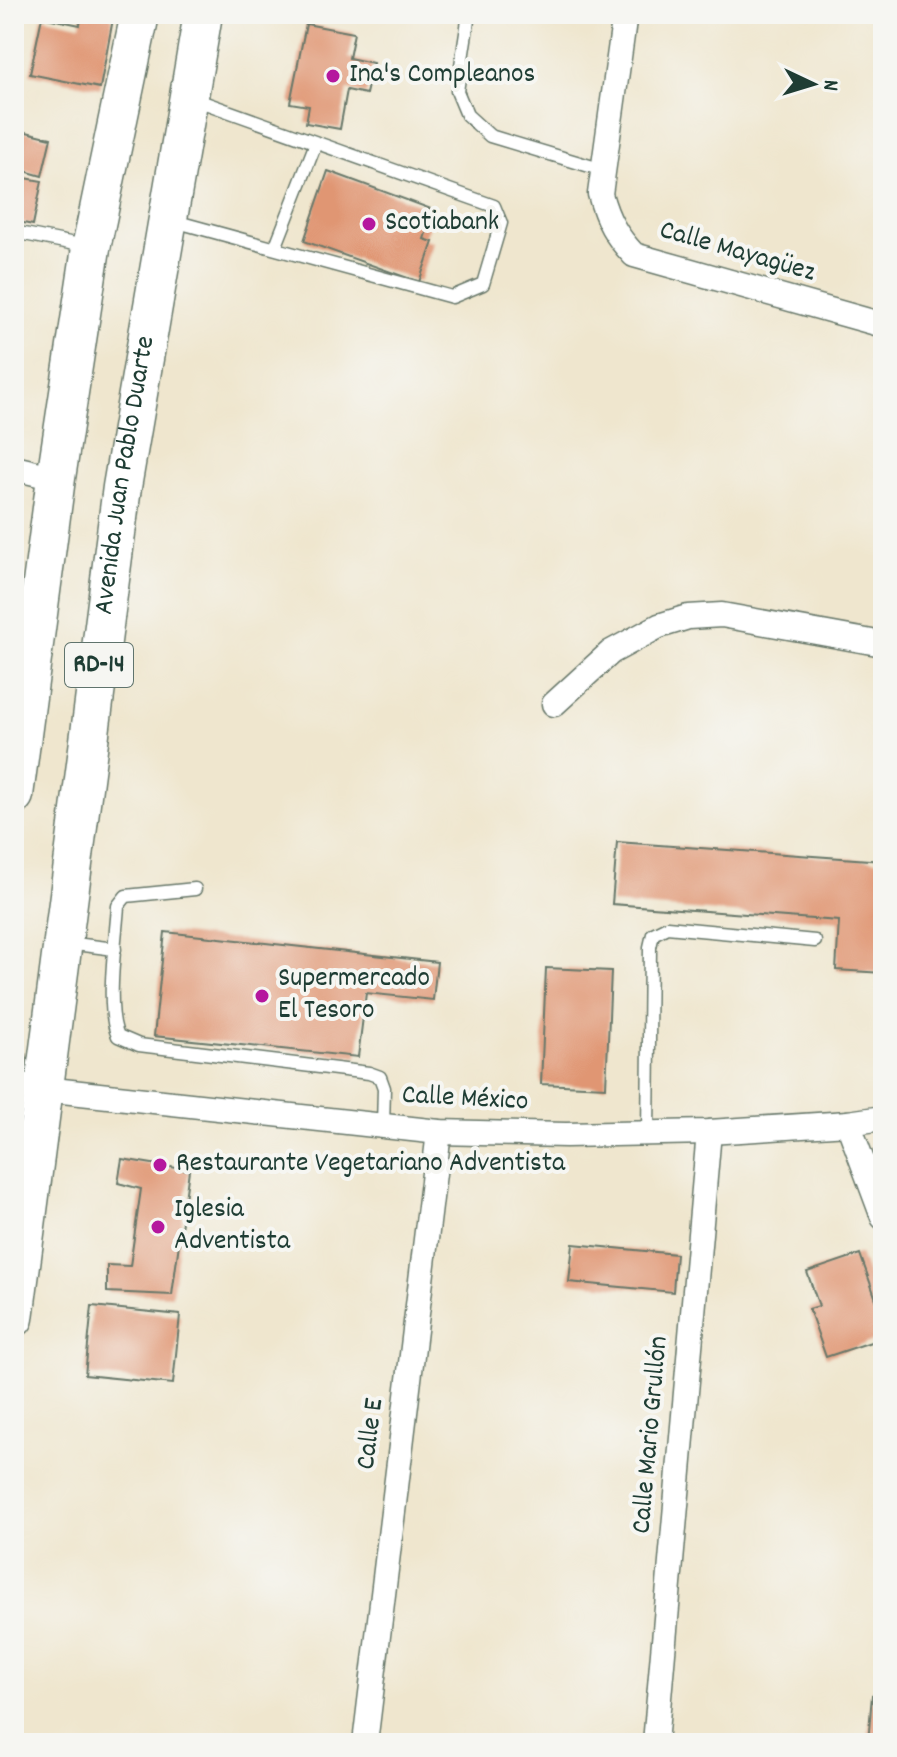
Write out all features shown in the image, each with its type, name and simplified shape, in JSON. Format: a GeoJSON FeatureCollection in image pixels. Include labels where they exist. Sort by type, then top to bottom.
{"type":"FeatureCollection","features":[{"type":"Feature","properties":{"kind":"main road","name":"RD-14"},"geometry":{"type":"LineString","coordinates":[[15,781],[91,248],[140,14]]}},
{"type":"Feature","properties":{"kind":"main road","name":"Avenida Juan Pablo Duarte"},"geometry":{"type":"LineString","coordinates":[[14,1318],[29,1086],[63,942],[122,487],[203,14]]}},
{"type":"Feature","properties":{"kind":"street","name":"Calle Mayagüez"},"geometry":{"type":"LineString","coordinates":[[625,14],[600,194],[606,219],[617,238],[634,255],[883,325]]}},
{"type":"Feature","properties":{"kind":"street"},"geometry":{"type":"LineString","coordinates":[[14,468],[56,478]]}},
{"type":"Feature","properties":{"kind":"street"},"geometry":{"type":"LineString","coordinates":[[554,704],[611,652],[659,626],[688,617],[722,615],[883,644]]}},
{"type":"Feature","properties":{"kind":"street","name":"Calle México"},"geometry":{"type":"LineString","coordinates":[[29,1086],[439,1132],[648,1134],[848,1123],[883,1118]]}},
{"type":"Feature","properties":{"kind":"street"},"geometry":{"type":"LineString","coordinates":[[848,1123],[883,1217]]}},
{"type":"Feature","properties":{"kind":"street","name":"Calle E"},"geometry":{"type":"LineString","coordinates":[[365,1743],[439,1132]]}},
{"type":"Feature","properties":{"kind":"street","name":"Calle Mario Grullón"},"geometry":{"type":"LineString","coordinates":[[655,1743],[709,1132]]}},
{"type":"Feature","properties":{"kind":"lane"},"geometry":{"type":"LineString","coordinates":[[469,14],[457,91],[467,115],[490,136],[603,170]]}},
{"type":"Feature","properties":{"kind":"lane"},"geometry":{"type":"LineString","coordinates":[[166,219],[452,297],[483,284],[501,223],[494,206],[188,97]]}},
{"type":"Feature","properties":{"kind":"lane"},"geometry":{"type":"LineString","coordinates":[[275,248],[316,143]]}},
{"type":"Feature","properties":{"kind":"lane"},"geometry":{"type":"LineString","coordinates":[[14,232],[91,248]]}},
{"type":"Feature","properties":{"kind":"lane"},"geometry":{"type":"LineString","coordinates":[[195,889],[126,896],[118,906],[113,1025],[118,1036],[139,1045],[354,1071],[380,1077],[384,1088],[383,1126]]}},
{"type":"Feature","properties":{"kind":"lane"},"geometry":{"type":"LineString","coordinates":[[648,1134],[650,947],[653,934],[667,927],[815,941]]}},
{"type":"Feature","properties":{"kind":"lane"},"geometry":{"type":"LineString","coordinates":[[63,942],[115,949]]}},
{"type":"Feature","properties":{"kind":"building"},"geometry":{"type":"Polygon","coordinates":[[[82,14],[110,14],[113,19],[100,88],[30,74],[42,17],[80,25],[82,14]]]}},
{"type":"Feature","properties":{"kind":"building","name":"Ina's Compleanos"},"geometry":{"type":"Polygon","coordinates":[[[306,24],[354,33],[349,58],[373,63],[366,94],[347,90],[340,129],[306,123],[309,106],[290,103],[306,24]]]}},
{"type":"Feature","properties":{"kind":"building"},"geometry":{"type":"Polygon","coordinates":[[[14,129],[51,138],[42,176],[14,168],[14,129]]]}},
{"type":"Feature","properties":{"kind":"building","name":"Scotiabank"},"geometry":{"type":"Polygon","coordinates":[[[328,171],[434,210],[424,239],[433,242],[419,282],[304,241],[328,171]]]}},
{"type":"Feature","properties":{"kind":"building"},"geometry":{"type":"Polygon","coordinates":[[[14,176],[42,181],[33,225],[14,221],[14,176]]]}},
{"type":"Feature","properties":{"kind":"building"},"geometry":{"type":"Polygon","coordinates":[[[617,842],[883,861],[883,973],[836,970],[839,921],[612,904],[617,842]]]}},
{"type":"Feature","properties":{"kind":"building","name":"Supermercado El Tesoro"},"geometry":{"type":"Polygon","coordinates":[[[165,932],[437,962],[433,1000],[366,993],[358,1057],[154,1036],[165,932]]]}},
{"type":"Feature","properties":{"kind":"building"},"geometry":{"type":"Polygon","coordinates":[[[546,968],[611,971],[606,1087],[541,1084],[546,968]]]}},
{"type":"Feature","properties":{"kind":"building","name":"Iglesia Adventista"},"geometry":{"type":"Polygon","coordinates":[[[122,1159],[189,1170],[172,1295],[107,1292],[107,1265],[130,1266],[141,1189],[118,1183],[122,1159]]]}},
{"type":"Feature","properties":{"kind":"building"},"geometry":{"type":"Polygon","coordinates":[[[573,1244],[676,1254],[673,1292],[569,1282],[573,1244]]]}},
{"type":"Feature","properties":{"kind":"building"},"geometry":{"type":"Polygon","coordinates":[[[860,1254],[883,1319],[883,1338],[826,1357],[809,1309],[819,1306],[807,1272],[860,1254]]]}},
{"type":"Feature","properties":{"kind":"building"},"geometry":{"type":"Polygon","coordinates":[[[92,1306],[180,1315],[173,1384],[85,1375],[92,1306]]]}},
{"type":"Feature","properties":{"kind":"building"},"geometry":{"type":"Polygon","coordinates":[[[872,1695],[883,1696],[883,1743],[868,1743],[872,1695]]]}},
{"type":"Feature","properties":{"kind":"place","name":"Ina's Compleanos"},"geometry":{"type":"Point","coordinates":[333,76]}},
{"type":"Feature","properties":{"kind":"place","name":"Scotiabank"},"geometry":{"type":"Point","coordinates":[369,224]}},
{"type":"Feature","properties":{"kind":"place","name":"Supermercado El Tesoro"},"geometry":{"type":"Point","coordinates":[262,996]}},
{"type":"Feature","properties":{"kind":"place","name":"Restaurante Vegetariano Adventista"},"geometry":{"type":"Point","coordinates":[160,1165]}},
{"type":"Feature","properties":{"kind":"place","name":"Iglesia Adventista"},"geometry":{"type":"Point","coordinates":[158,1227]}}]}
